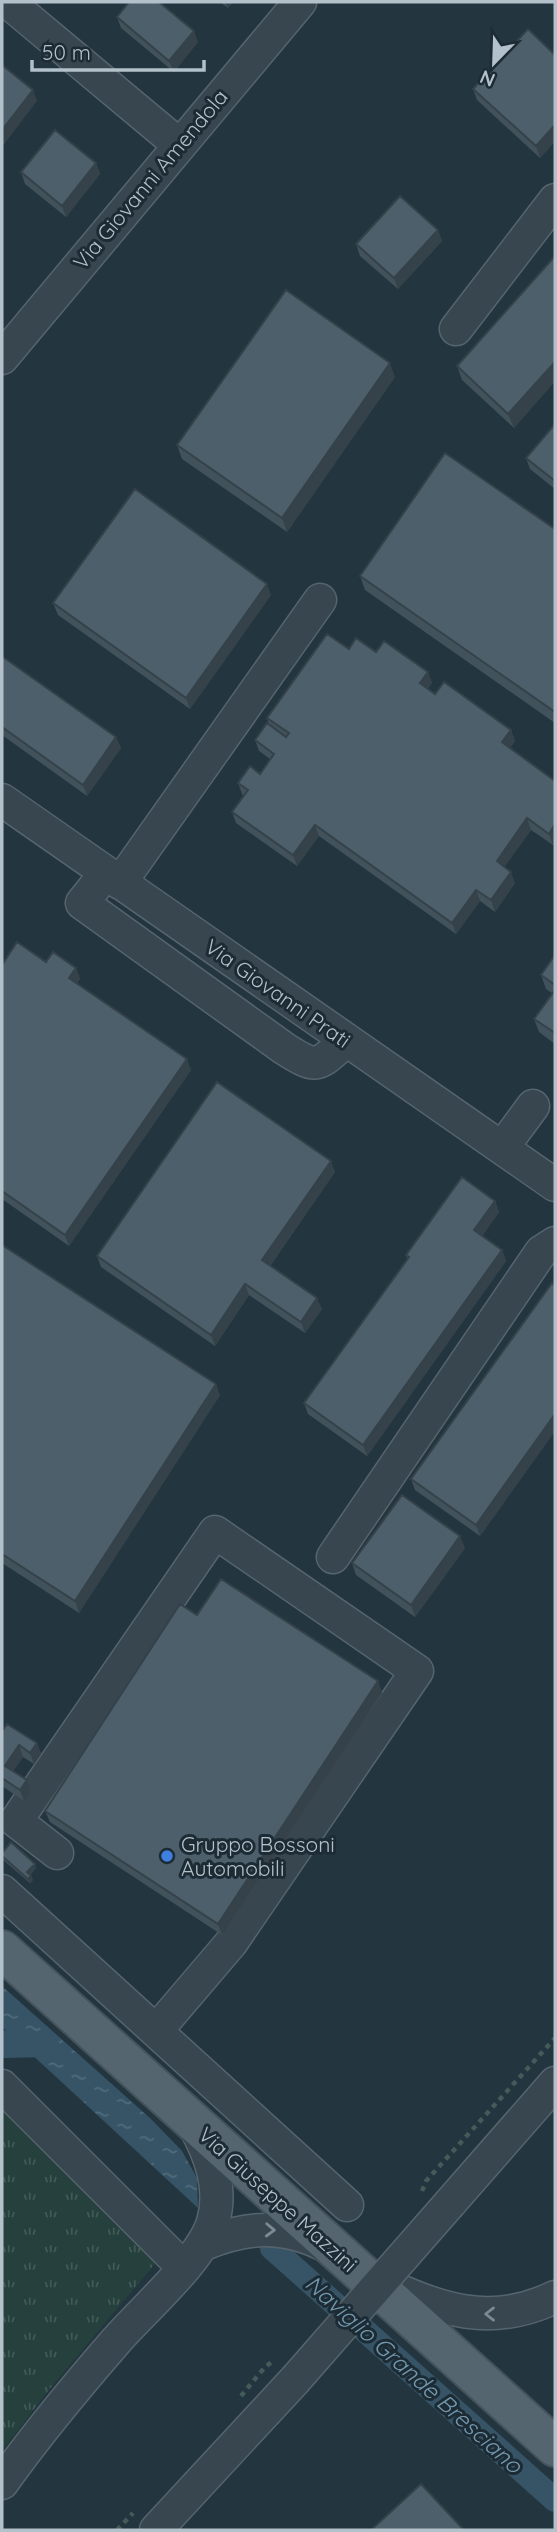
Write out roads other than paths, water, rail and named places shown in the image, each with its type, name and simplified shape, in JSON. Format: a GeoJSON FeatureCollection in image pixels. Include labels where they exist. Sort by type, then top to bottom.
{"type":"FeatureCollection","features":[{"type":"Feature","properties":{"kind":"main road","name":"Via Giuseppe Mazzini"},"geometry":{"type":"LineString","coordinates":[[2,1950],[555,2447]]}},
{"type":"Feature","properties":{"kind":"street"},"geometry":{"type":"LineString","coordinates":[[8,2],[178,144]]}},
{"type":"Feature","properties":{"kind":"street","name":"Via Giovanni Amendola"},"geometry":{"type":"LineString","coordinates":[[2,358],[178,144],[300,2]]}},
{"type":"Feature","properties":{"kind":"street"},"geometry":{"type":"LineString","coordinates":[[456,329],[555,200]]}},
{"type":"Feature","properties":{"kind":"street"},"geometry":{"type":"LineString","coordinates":[[320,600],[113,878],[82,903],[305,1062],[323,1060],[347,1040]]}},
{"type":"Feature","properties":{"kind":"street","name":"Via Giovanni Prati"},"geometry":{"type":"LineString","coordinates":[[2,800],[555,1185]]}},
{"type":"Feature","properties":{"kind":"street"},"geometry":{"type":"LineString","coordinates":[[502,1148],[533,1106]]}},
{"type":"Feature","properties":{"kind":"street"},"geometry":{"type":"LineString","coordinates":[[333,1557],[541,1252],[555,1243]]}},
{"type":"Feature","properties":{"kind":"street"},"geometry":{"type":"LineString","coordinates":[[57,1853],[16,1822],[215,1532],[417,1671],[231,1943],[204,1966],[156,2031]]}},
{"type":"Feature","properties":{"kind":"street"},"geometry":{"type":"LineString","coordinates":[[2,1934],[13,1901],[347,2205]]}},
{"type":"Feature","properties":{"kind":"street"},"geometry":{"type":"LineString","coordinates":[[156,2530],[295,2380],[436,2197],[555,2083]]}},
{"type":"Feature","properties":{"kind":"street"},"geometry":{"type":"LineString","coordinates":[[2,2086],[193,2256]]}},
{"type":"Feature","properties":{"kind":"street"},"geometry":{"type":"LineString","coordinates":[[2,2483],[115,2342],[193,2256],[213,2220],[216,2195],[214,2169],[205,2145],[191,2121]]}},
{"type":"Feature","properties":{"kind":"street"},"geometry":{"type":"LineString","coordinates":[[193,2256],[229,2234],[256,2230],[283,2231],[310,2238],[415,2298],[468,2313],[513,2312],[555,2297]]}},
{"type":"Feature","properties":{"kind":"water"},"geometry":{"type":"Polygon","coordinates":[[[2,1986],[151,2119],[182,2151],[197,2178],[198,2208],[2,2027],[2,1986]]]}},
{"type":"Feature","properties":{"kind":"waterway"},"geometry":{"type":"LineString","coordinates":[[2,2042],[6,2046],[47,2045]]}},
{"type":"Feature","properties":{"kind":"waterway","name":"Naviglio Grande Bresciano"},"geometry":{"type":"LineString","coordinates":[[272,2248],[555,2500]]}},
{"type":"Feature","properties":{"kind":"place","name":"Gruppo Bossoni Automobili"},"geometry":{"type":"Point","coordinates":[167,1856]}}]}
